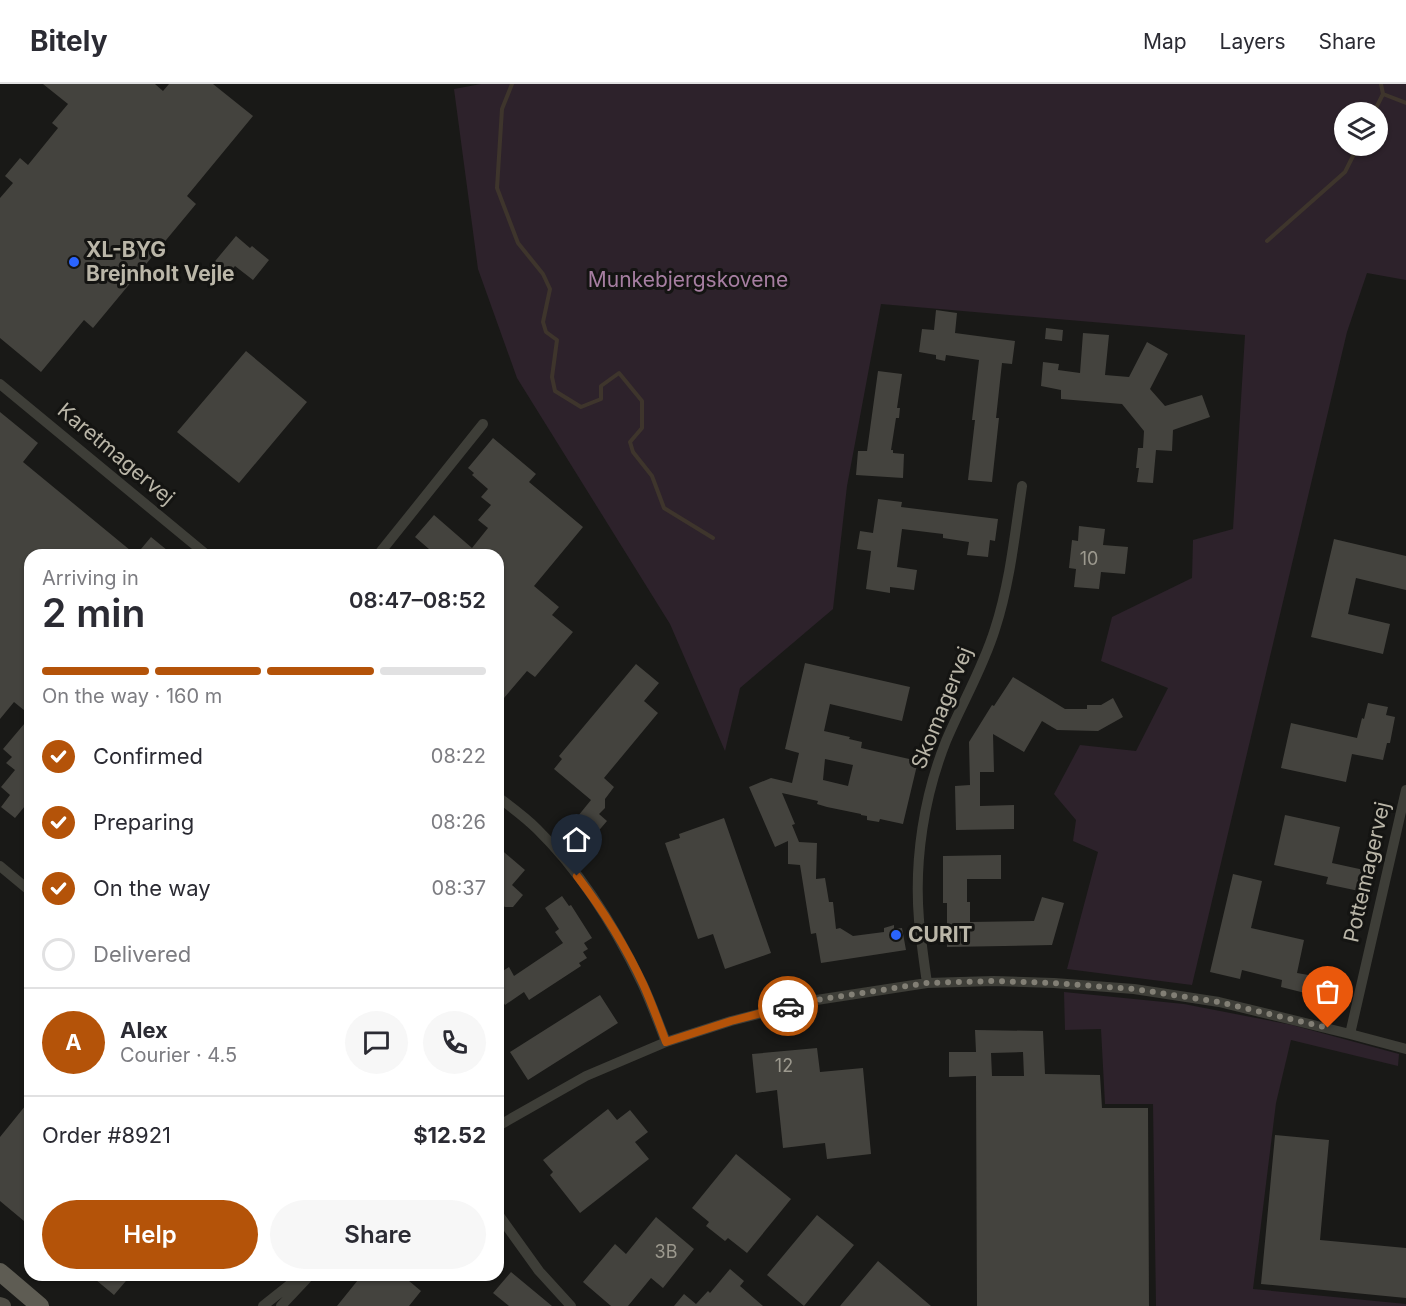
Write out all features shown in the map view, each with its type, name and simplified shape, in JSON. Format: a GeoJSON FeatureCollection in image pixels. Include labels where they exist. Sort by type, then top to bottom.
{"type":"FeatureCollection","features":[{"type":"Feature","properties":{"kind":"main road"},"geometry":{"type":"LineString","coordinates":[[0,1272],[40,1306]]}},
{"type":"Feature","properties":{"kind":"street","name":"Karetmagervej"},"geometry":{"type":"LineString","coordinates":[[0,384],[200,549]]}},
{"type":"Feature","properties":{"kind":"street"},"geometry":{"type":"LineString","coordinates":[[383,549],[483,424]]}},
{"type":"Feature","properties":{"kind":"street","name":"Skomagervej"},"geometry":{"type":"LineString","coordinates":[[927,983],[919,918],[920,850],[923,825],[946,741],[996,628],[1006,587],[1022,486]]}},
{"type":"Feature","properties":{"kind":"street","name":"Pottemagervej"},"geometry":{"type":"LineString","coordinates":[[1350,1034],[1406,790]]}},
{"type":"Feature","properties":{"kind":"street"},"geometry":{"type":"LineString","coordinates":[[504,801],[536,828],[567,861],[594,898],[643,984],[666,1042]]}},
{"type":"Feature","properties":{"kind":"street"},"geometry":{"type":"LineString","coordinates":[[0,866],[24,886]]}},
{"type":"Feature","properties":{"kind":"street"},"geometry":{"type":"LineString","coordinates":[[504,1123],[586,1076],[666,1042],[731,1021],[810,1001],[927,983],[1064,983],[1134,989],[1219,1002],[1406,1049]]}},
{"type":"Feature","properties":{"kind":"street"},"geometry":{"type":"LineString","coordinates":[[504,1222],[539,1271],[571,1306]]}},
{"type":"Feature","properties":{"kind":"street"},"geometry":{"type":"LineString","coordinates":[[263,1306],[294,1281]]}},
{"type":"Feature","properties":{"kind":"street"},"geometry":{"type":"LineString","coordinates":[[281,1306],[304,1281]]}},
{"type":"Feature","properties":{"kind":"green space","name":"Munkebjergskovene"},"geometry":{"type":"Polygon","coordinates":[[[481,84],[1406,84],[1406,280],[1367,273],[1347,332],[1192,985],[1067,969],[1098,852],[1073,841],[1076,820],[1054,794],[1080,745],[1136,751],[1168,688],[1101,661],[1112,617],[1192,578],[1193,540],[1233,529],[1245,335],[881,304],[847,486],[833,609],[740,688],[725,751],[670,624],[517,378],[478,269],[454,89],[481,84]]]}},
{"type":"Feature","properties":{"kind":"green space"},"geometry":{"type":"Polygon","coordinates":[[[1064,992],[1184,1004],[1292,1025],[1399,1054],[1398,1066],[1291,1040],[1276,1103],[1253,1289],[1406,1304],[1406,1306],[1156,1306],[1153,1104],[1105,1104],[1101,1029],[1065,1030],[1064,992]]]}},
{"type":"Feature","properties":{"kind":"building","name":"XL-BYG Brejnholt Vejle"},"geometry":{"type":"Polygon","coordinates":[[[43,84],[155,84],[163,91],[169,84],[213,84],[253,116],[187,196],[196,204],[93,328],[84,320],[41,372],[0,338],[0,198],[13,183],[5,176],[20,158],[28,165],[58,128],[52,123],[68,104],[43,84]]]}},
{"type":"Feature","properties":{"kind":"building"},"geometry":{"type":"Polygon","coordinates":[[[236,236],[269,260],[253,280],[235,266],[220,284],[206,272],[236,236]]]}},
{"type":"Feature","properties":{"kind":"building"},"geometry":{"type":"Polygon","coordinates":[[[936,310],[957,313],[955,333],[1015,341],[1012,364],[1002,363],[992,482],[968,480],[979,360],[946,355],[945,361],[936,359],[936,355],[919,352],[922,329],[934,330],[936,310]]]}},
{"type":"Feature","properties":{"kind":"building"},"geometry":{"type":"Polygon","coordinates":[[[1046,328],[1063,330],[1062,341],[1045,339],[1046,328]]]}},
{"type":"Feature","properties":{"kind":"building"},"geometry":{"type":"Polygon","coordinates":[[[1083,333],[1109,335],[1105,375],[1129,377],[1147,342],[1168,354],[1150,389],[1165,406],[1202,395],[1210,417],[1173,430],[1172,451],[1156,450],[1153,483],[1137,482],[1138,448],[1143,448],[1144,431],[1122,404],[1061,399],[1061,390],[1041,386],[1043,362],[1059,364],[1058,370],[1080,373],[1083,333]]]}},
{"type":"Feature","properties":{"kind":"building"},"geometry":{"type":"Polygon","coordinates":[[[246,351],[307,402],[239,483],[177,432],[246,351]]]}},
{"type":"Feature","properties":{"kind":"building"},"geometry":{"type":"Polygon","coordinates":[[[878,371],[902,374],[897,408],[900,408],[899,418],[896,418],[891,450],[893,453],[904,454],[903,478],[856,475],[858,451],[867,451],[878,371]]]}},
{"type":"Feature","properties":{"kind":"building"},"geometry":{"type":"Polygon","coordinates":[[[0,412],[38,443],[23,462],[129,549],[24,549],[24,710],[14,702],[0,719],[0,412]]]}},
{"type":"Feature","properties":{"kind":"building"},"geometry":{"type":"Polygon","coordinates":[[[493,438],[536,474],[529,482],[583,527],[534,586],[559,607],[552,615],[573,632],[535,677],[527,671],[504,698],[504,549],[429,549],[415,537],[434,515],[472,548],[488,528],[478,520],[491,505],[481,497],[488,489],[472,475],[474,473],[468,468],[493,438]]]}},
{"type":"Feature","properties":{"kind":"building"},"geometry":{"type":"Polygon","coordinates":[[[878,499],[902,502],[901,507],[998,519],[995,541],[990,540],[988,557],[967,555],[969,542],[943,538],[943,534],[902,529],[897,567],[917,570],[914,590],[890,587],[890,593],[866,589],[871,551],[857,549],[860,531],[873,533],[878,499]]]}},
{"type":"Feature","properties":{"kind":"building"},"geometry":{"type":"Polygon","coordinates":[[[1079,526],[1105,529],[1103,545],[1128,547],[1125,574],[1101,572],[1099,589],[1074,587],[1076,569],[1069,568],[1072,540],[1078,541],[1079,526]]]}},
{"type":"Feature","properties":{"kind":"building"},"geometry":{"type":"Polygon","coordinates":[[[151,537],[166,549],[141,549],[151,537]]]}},
{"type":"Feature","properties":{"kind":"building"},"geometry":{"type":"Polygon","coordinates":[[[1334,539],[1406,556],[1406,590],[1356,578],[1348,614],[1390,624],[1383,654],[1311,637],[1334,539]]]}},
{"type":"Feature","properties":{"kind":"building"},"geometry":{"type":"Polygon","coordinates":[[[805,663],[910,687],[902,721],[830,704],[824,731],[862,742],[861,748],[918,761],[903,824],[880,819],[879,822],[867,820],[867,816],[861,814],[827,807],[817,804],[818,801],[782,793],[795,824],[792,825],[799,842],[817,843],[816,879],[825,878],[829,902],[833,902],[836,929],[840,928],[853,936],[884,932],[884,928],[894,925],[894,929],[902,928],[906,950],[821,963],[816,933],[811,934],[800,865],[788,864],[788,841],[775,847],[749,787],[771,778],[792,783],[799,753],[785,749],[805,663]],[[825,759],[823,780],[848,786],[853,765],[825,759]]]}},
{"type":"Feature","properties":{"kind":"building"},"geometry":{"type":"Polygon","coordinates":[[[636,664],[659,683],[644,701],[658,713],[604,778],[614,787],[605,799],[605,808],[599,814],[607,821],[584,848],[565,832],[591,800],[554,769],[562,759],[559,756],[636,664]]]}},
{"type":"Feature","properties":{"kind":"building"},"geometry":{"type":"Polygon","coordinates":[[[1013,677],[1065,709],[1087,709],[1087,705],[1101,705],[1113,698],[1123,717],[1098,731],[1057,730],[1042,721],[1024,752],[993,734],[994,772],[980,772],[980,806],[1014,805],[1014,829],[956,830],[955,786],[970,785],[969,742],[1013,677]]]}},
{"type":"Feature","properties":{"kind":"building"},"geometry":{"type":"Polygon","coordinates":[[[1368,703],[1388,707],[1386,715],[1395,717],[1390,743],[1387,743],[1383,760],[1352,754],[1346,782],[1281,768],[1291,723],[1357,738],[1368,703]]]}},
{"type":"Feature","properties":{"kind":"building"},"geometry":{"type":"Polygon","coordinates":[[[24,724],[24,807],[15,818],[1,807],[10,795],[1,787],[15,770],[6,763],[12,757],[3,749],[24,724]]]}},
{"type":"Feature","properties":{"kind":"building"},"geometry":{"type":"Polygon","coordinates":[[[1285,815],[1340,827],[1332,863],[1364,870],[1359,891],[1326,884],[1328,877],[1274,865],[1285,815]]]}},
{"type":"Feature","properties":{"kind":"building"},"geometry":{"type":"Polygon","coordinates":[[[724,818],[771,953],[725,969],[713,934],[698,939],[665,843],[680,838],[679,834],[724,818]]]}},
{"type":"Feature","properties":{"kind":"building"},"geometry":{"type":"Polygon","coordinates":[[[504,852],[525,870],[512,885],[523,895],[513,907],[505,907],[504,852]]]}},
{"type":"Feature","properties":{"kind":"building"},"geometry":{"type":"Polygon","coordinates":[[[1001,855],[1001,879],[967,879],[970,922],[1034,921],[1042,897],[1064,903],[1052,945],[947,947],[947,903],[943,903],[943,856],[1001,855]]]}},
{"type":"Feature","properties":{"kind":"building"},"geometry":{"type":"Polygon","coordinates":[[[1233,874],[1262,881],[1251,928],[1304,940],[1297,973],[1314,976],[1309,994],[1281,987],[1282,980],[1242,970],[1240,979],[1210,972],[1233,874]]]}},
{"type":"Feature","properties":{"kind":"building"},"geometry":{"type":"Polygon","coordinates":[[[562,896],[569,906],[571,905],[592,938],[584,943],[588,949],[583,952],[587,958],[579,963],[581,966],[529,1000],[524,992],[505,1005],[504,970],[509,967],[514,976],[563,943],[555,932],[559,929],[545,908],[562,896]]]}},
{"type":"Feature","properties":{"kind":"building"},"geometry":{"type":"Polygon","coordinates":[[[1330,978],[1338,991],[1325,998],[1317,986],[1330,978]]]}},
{"type":"Feature","properties":{"kind":"building"},"geometry":{"type":"Polygon","coordinates":[[[600,995],[618,1023],[528,1080],[510,1052],[600,995]]]}},
{"type":"Feature","properties":{"kind":"building"},"geometry":{"type":"Polygon","coordinates":[[[975,1030],[1043,1031],[1045,1074],[1100,1075],[1102,1108],[1148,1108],[1149,1306],[977,1306],[976,1076],[949,1077],[949,1052],[976,1052],[975,1030]],[[1023,1052],[991,1053],[992,1076],[1024,1076],[1023,1052]]]}},
{"type":"Feature","properties":{"kind":"building"},"geometry":{"type":"Polygon","coordinates":[[[817,1048],[820,1072],[863,1068],[871,1154],[827,1159],[825,1143],[783,1148],[777,1090],[756,1093],[752,1054],[817,1048]]]}},
{"type":"Feature","properties":{"kind":"building"},"geometry":{"type":"Polygon","coordinates":[[[24,1107],[24,1221],[0,1201],[0,1137],[24,1107]]]}},
{"type":"Feature","properties":{"kind":"building"},"geometry":{"type":"Polygon","coordinates":[[[608,1109],[617,1120],[630,1110],[648,1132],[635,1142],[649,1159],[580,1213],[550,1175],[553,1172],[543,1160],[608,1109]]]}},
{"type":"Feature","properties":{"kind":"building"},"geometry":{"type":"Polygon","coordinates":[[[1275,1135],[1329,1140],[1320,1240],[1406,1248],[1406,1298],[1261,1284],[1275,1135]]]}},
{"type":"Feature","properties":{"kind":"building"},"geometry":{"type":"Polygon","coordinates":[[[736,1154],[791,1199],[747,1253],[728,1238],[725,1241],[706,1226],[709,1222],[692,1208],[736,1154]]]}},
{"type":"Feature","properties":{"kind":"building"},"geometry":{"type":"Polygon","coordinates":[[[817,1215],[854,1245],[804,1306],[767,1275],[817,1215]]]}},
{"type":"Feature","properties":{"kind":"building"},"geometry":{"type":"Polygon","coordinates":[[[656,1217],[694,1249],[663,1288],[651,1278],[628,1306],[611,1306],[583,1282],[615,1244],[626,1254],[656,1217]]]}},
{"type":"Feature","properties":{"kind":"building"},"geometry":{"type":"Polygon","coordinates":[[[878,1261],[931,1306],[840,1306],[878,1261]]]}},
{"type":"Feature","properties":{"kind":"building"},"geometry":{"type":"Polygon","coordinates":[[[730,1269],[744,1281],[740,1286],[763,1306],[674,1306],[684,1294],[696,1304],[708,1291],[710,1293],[730,1269]]]}},
{"type":"Feature","properties":{"kind":"building"},"geometry":{"type":"Polygon","coordinates":[[[511,1272],[552,1306],[509,1306],[493,1293],[511,1272]]]}},
{"type":"Feature","properties":{"kind":"building"},"geometry":{"type":"Polygon","coordinates":[[[97,1281],[126,1281],[114,1295],[97,1281]]]}},
{"type":"Feature","properties":{"kind":"building"},"geometry":{"type":"Polygon","coordinates":[[[357,1281],[409,1281],[421,1291],[409,1306],[337,1306],[357,1281]]]}},
{"type":"Feature","properties":{"kind":"waterway"},"geometry":{"type":"LineString","coordinates":[[512,84],[502,109],[497,188],[518,243],[543,274],[550,289],[543,322],[546,332],[557,340],[552,377],[555,391],[581,407],[601,399],[601,386],[619,373],[642,401],[642,428],[630,442],[633,452],[652,476],[664,508],[713,538]]}},
{"type":"Feature","properties":{"kind":"waterway"},"geometry":{"type":"LineString","coordinates":[[1381,84],[1383,94],[1406,103]]}},
{"type":"Feature","properties":{"kind":"waterway"},"geometry":{"type":"LineString","coordinates":[[1379,102],[1383,94]]}},
{"type":"Feature","properties":{"kind":"waterway"},"geometry":{"type":"LineString","coordinates":[[1267,241],[1345,172],[1353,156]]}},
{"type":"Feature","properties":{"kind":"way so far"},"geometry":{"type":"LineString","coordinates":[[788,1006],[927,983],[994,981],[1054,983],[1134,989],[1219,1002],[1328,1028]]}},
{"type":"Feature","properties":{"kind":"place","name":"XL-BYG Brejnholt Vejle"},"geometry":{"type":"Point","coordinates":[74,262]}},
{"type":"Feature","properties":{"kind":"place","name":"CURIT"},"geometry":{"type":"Point","coordinates":[896,935]}},
{"type":"Feature","properties":{"kind":"route"},"geometry":{"type":"LineString","coordinates":[[577,876],[615,932],[643,984],[666,1042],[788,1006]]}}]}
